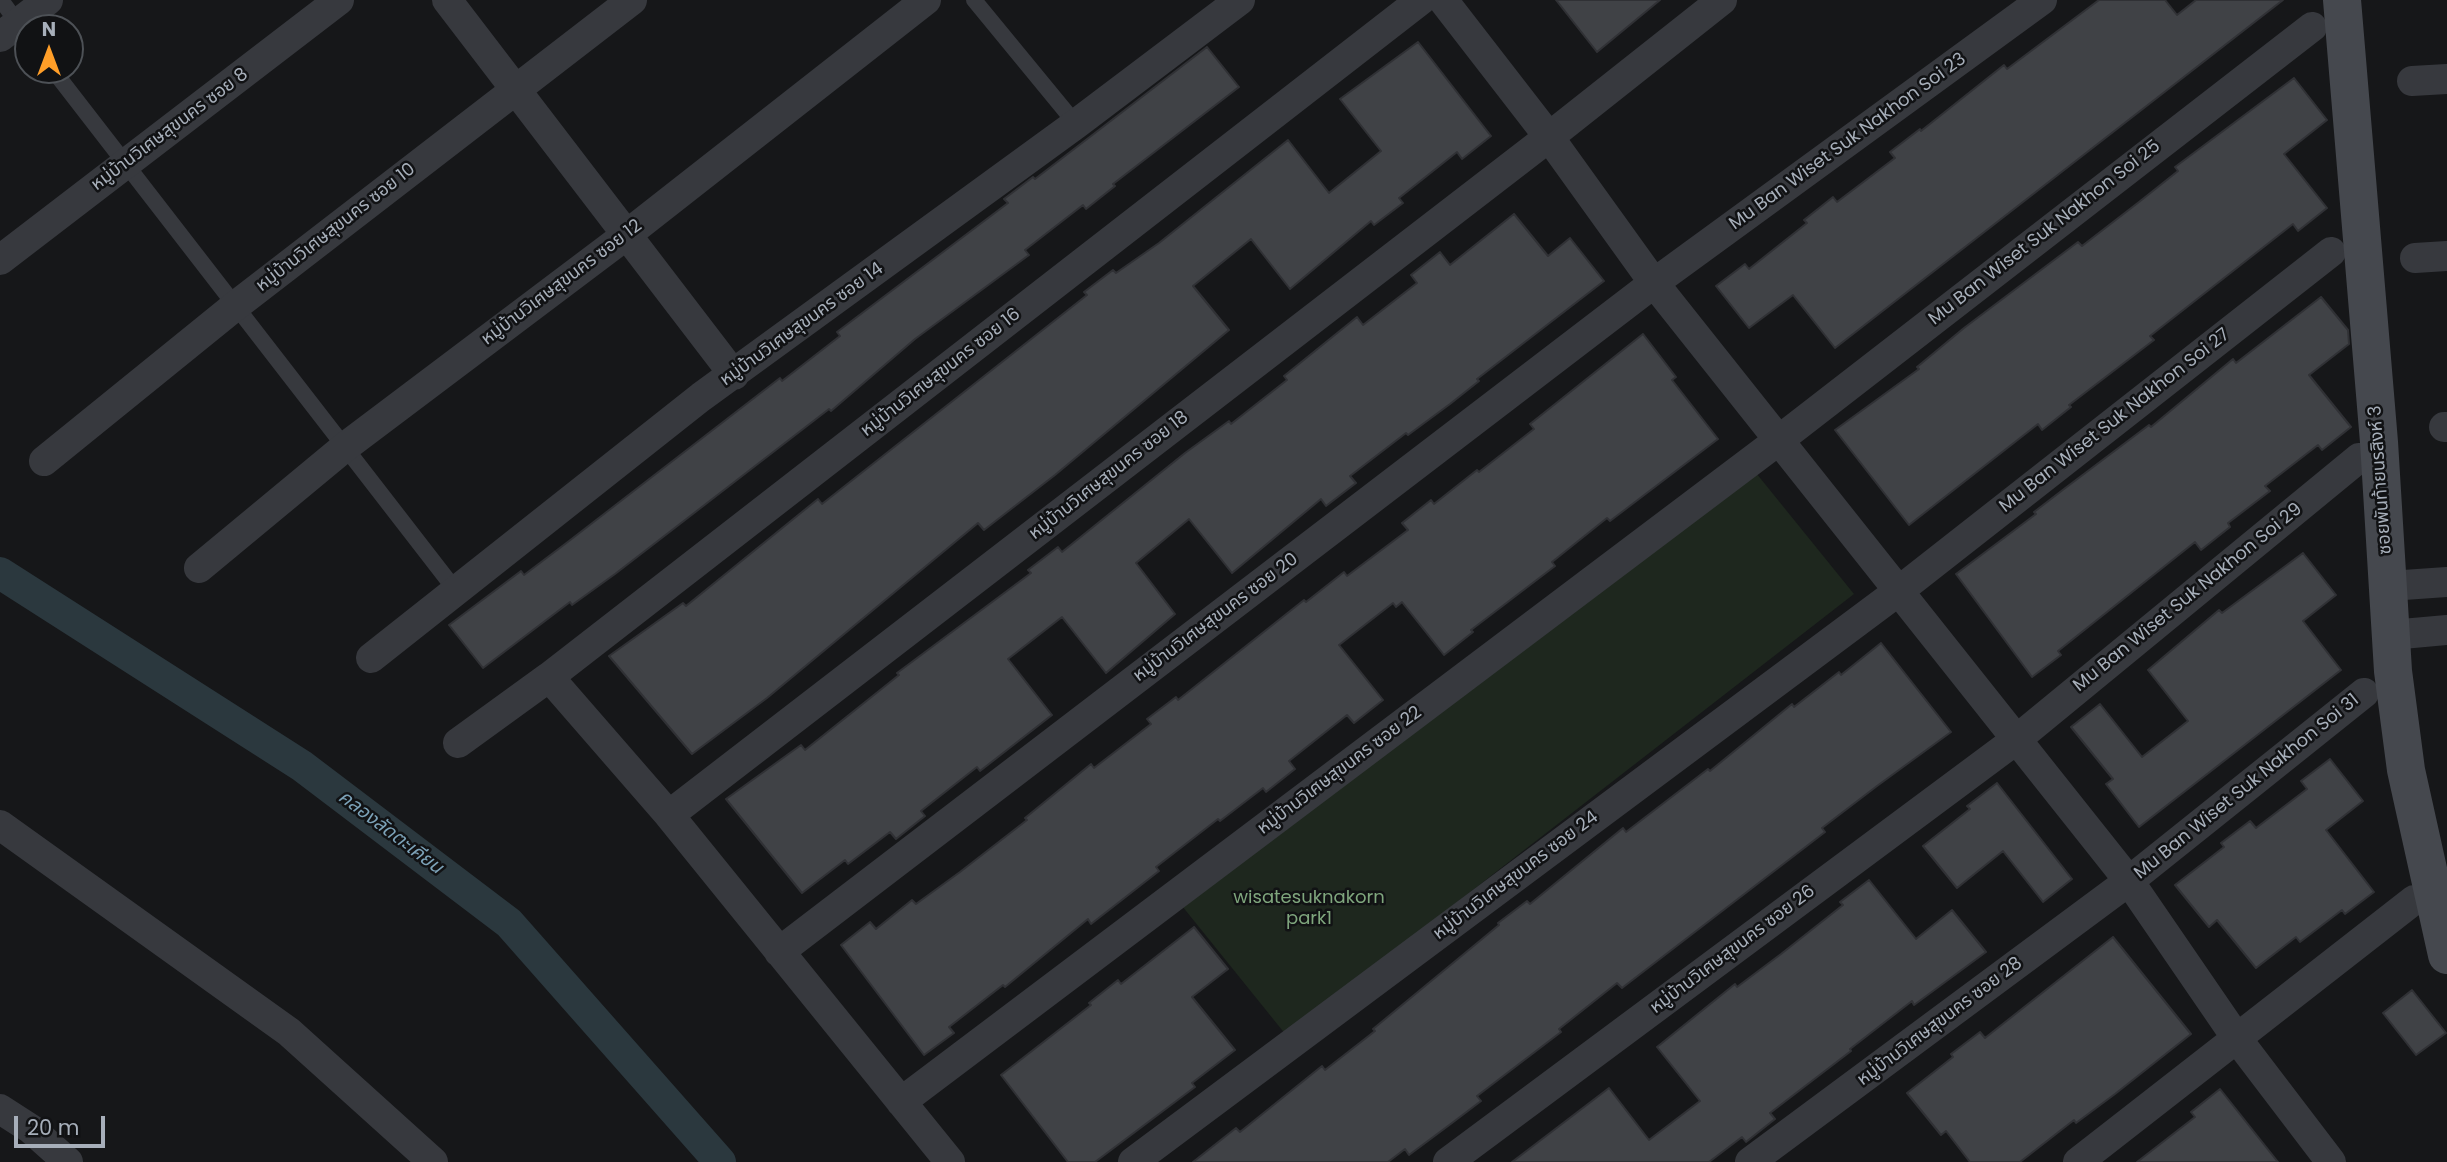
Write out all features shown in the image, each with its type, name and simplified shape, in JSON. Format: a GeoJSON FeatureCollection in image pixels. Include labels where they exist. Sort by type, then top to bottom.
{"type":"FeatureCollection","features":[{"type":"Feature","properties":{"kind":"street"},"geometry":{"type":"LineString","coordinates":[[12,24],[48,0]]}},
{"type":"Feature","properties":{"kind":"street","name":"หมู่บ้านวิเศษสุขนคร ซอย 8"},"geometry":{"type":"LineString","coordinates":[[0,260],[339,0]]}},
{"type":"Feature","properties":{"kind":"street"},"geometry":{"type":"LineString","coordinates":[[447,0],[734,375]]}},
{"type":"Feature","properties":{"kind":"street","name":"หมู่บ้านวิเศษสุขนคร ซอย 10"},"geometry":{"type":"LineString","coordinates":[[44,461],[234,307],[632,0]]}},
{"type":"Feature","properties":{"kind":"street","name":"หมู่บ้านวิเศษสุขนคร ซอย 12"},"geometry":{"type":"LineString","coordinates":[[199,568],[345,447],[625,236],[926,0]]}},
{"type":"Feature","properties":{"kind":"street","name":"หมู่บ้านวิเศษสุขนคร ซอย 14"},"geometry":{"type":"LineString","coordinates":[[371,658],[701,397],[1076,124],[1240,0]]}},
{"type":"Feature","properties":{"kind":"street","name":"หมู่บ้านวิเศษสุขนคร ซอย 16"},"geometry":{"type":"LineString","coordinates":[[458,743],[549,677],[1421,0]]}},
{"type":"Feature","properties":{"kind":"street"},"geometry":{"type":"LineString","coordinates":[[1443,0],[1549,137],[1654,283],[2129,881],[2238,1040],[2331,1162]]}},
{"type":"Feature","properties":{"kind":"street","name":"หมู่บ้านวิเศษสุขนคร ซอย 18"},"geometry":{"type":"LineString","coordinates":[[669,815],[1549,137],[1722,0]]}},
{"type":"Feature","properties":{"kind":"street","name":"Mu Ban Wiset Suk Nakhon Soi 23"},"geometry":{"type":"LineString","coordinates":[[1654,283],[2042,0]]}},
{"type":"Feature","properties":{"kind":"street","name":"ซอยพันท้ายนรสิงห์ 3"},"geometry":{"type":"LineString","coordinates":[[2342,0],[2391,635],[2406,770],[2447,955]]}},
{"type":"Feature","properties":{"kind":"street","name":"Mu Ban Wiset Suk Nakhon Soi 25"},"geometry":{"type":"LineString","coordinates":[[1779,440],[2312,27]]}},
{"type":"Feature","properties":{"kind":"street"},"geometry":{"type":"LineString","coordinates":[[2412,81],[2447,79]]}},
{"type":"Feature","properties":{"kind":"street","name":"Mu Ban Wiset Suk Nakhon Soi 27"},"geometry":{"type":"LineString","coordinates":[[1900,590],[2331,252]]}},
{"type":"Feature","properties":{"kind":"street"},"geometry":{"type":"LineString","coordinates":[[2415,258],[2447,256]]}},
{"type":"Feature","properties":{"kind":"street","name":"หมู่บ้านวิเศษสุขนคร ซอย 20"},"geometry":{"type":"LineString","coordinates":[[779,952],[1654,283]]}},
{"type":"Feature","properties":{"kind":"street","name":"หมู่บ้านวิเศษสุขนคร ซอย 22"},"geometry":{"type":"LineString","coordinates":[[901,1102],[1779,440]]}},
{"type":"Feature","properties":{"kind":"street","name":"Mu Ban Wiset Suk Nakhon Soi 29"},"geometry":{"type":"LineString","coordinates":[[2017,739],[2359,458]]}},
{"type":"Feature","properties":{"kind":"street"},"geometry":{"type":"LineString","coordinates":[[2389,586],[2447,582]]}},
{"type":"Feature","properties":{"kind":"street","name":"หมู่บ้านวิเศษสุขนคร ซอย 24"},"geometry":{"type":"LineString","coordinates":[[1132,1162],[1900,590]]}},
{"type":"Feature","properties":{"kind":"street"},"geometry":{"type":"LineString","coordinates":[[2391,635],[2447,630]]}},
{"type":"Feature","properties":{"kind":"street"},"geometry":{"type":"LineString","coordinates":[[549,677],[669,815],[950,1162]]}},
{"type":"Feature","properties":{"kind":"street","name":"Mu Ban Wiset Suk Nakhon Soi 31"},"geometry":{"type":"LineString","coordinates":[[2129,881],[2364,693]]}},
{"type":"Feature","properties":{"kind":"street","name":"หมู่บ้านวิเศษสุขนคร ซอย 26"},"geometry":{"type":"LineString","coordinates":[[1448,1162],[2017,739]]}},
{"type":"Feature","properties":{"kind":"street"},"geometry":{"type":"LineString","coordinates":[[0,825],[289,1032],[433,1162]]}},
{"type":"Feature","properties":{"kind":"street","name":"หมู่บ้านวิเศษสุขนคร ซอย 28"},"geometry":{"type":"LineString","coordinates":[[1750,1162],[2129,881]]}},
{"type":"Feature","properties":{"kind":"street"},"geometry":{"type":"LineString","coordinates":[[2078,1162],[2238,1040],[2414,900]]}},
{"type":"Feature","properties":{"kind":"street"},"geometry":{"type":"LineString","coordinates":[[0,1109],[31,1129],[68,1162]]}},
{"type":"Feature","properties":{"kind":"lane"},"geometry":{"type":"LineString","coordinates":[[974,0],[1076,124]]}},
{"type":"Feature","properties":{"kind":"lane"},"geometry":{"type":"LineString","coordinates":[[63,84],[457,592]]}},
{"type":"Feature","properties":{"kind":"green space","name":"wisatesuknakorn park1"},"geometry":{"type":"Polygon","coordinates":[[[1748,463],[1854,594],[1286,1035],[1178,901],[1748,463]]]}},
{"type":"Feature","properties":{"kind":"building"},"geometry":{"type":"Polygon","coordinates":[[[1556,0],[1660,0],[1597,52],[1556,0]]]}},
{"type":"Feature","properties":{"kind":"building"},"geometry":{"type":"Polygon","coordinates":[[[2099,0],[2165,0],[2177,15],[2196,0],[2283,0],[1835,348],[1793,295],[1749,328],[1716,286],[1745,264],[1749,269],[1807,223],[1804,220],[1833,197],[1837,202],[1895,158],[1890,152],[1920,129],[1921,131],[2004,65],[2007,69],[2099,0]]]}},
{"type":"Feature","properties":{"kind":"building"},"geometry":{"type":"Polygon","coordinates":[[[1418,42],[1491,136],[1462,159],[1457,152],[1399,198],[1403,203],[1374,225],[1371,221],[1290,289],[1251,239],[1193,286],[1229,330],[1055,475],[984,530],[978,523],[767,698],[692,754],[609,656],[683,603],[686,606],[818,499],[822,504],[1087,295],[1084,292],[1113,270],[1116,273],[1159,243],[1288,140],[1329,193],[1381,151],[1340,99],[1418,42]]]}},
{"type":"Feature","properties":{"kind":"building"},"geometry":{"type":"Polygon","coordinates":[[[1207,47],[1239,87],[1113,184],[1115,186],[1086,209],[1083,205],[1025,250],[1029,255],[915,339],[831,411],[829,409],[615,574],[572,605],[570,602],[483,668],[449,625],[521,571],[524,575],[780,378],[782,381],[840,336],[837,332],[1008,203],[1004,199],[1033,177],[1035,179],[1207,47]]]}},
{"type":"Feature","properties":{"kind":"building"},"geometry":{"type":"Polygon","coordinates":[[[2294,78],[2327,120],[2284,154],[2327,208],[2298,231],[2293,224],[2150,336],[2154,340],[2069,405],[2071,407],[2042,430],[2038,424],[1909,525],[1835,430],[1919,369],[1917,367],[1964,328],[2078,242],[2082,246],[2178,171],[2175,167],[2294,78]]]}},
{"type":"Feature","properties":{"kind":"building"},"geometry":{"type":"Polygon","coordinates":[[[1514,214],[1548,256],[1570,238],[1604,281],[1477,379],[1479,381],[1450,404],[1408,435],[1406,433],[1350,476],[1356,483],[1326,506],[1321,499],[1232,573],[1189,519],[1136,563],[1175,614],[1106,673],[1062,617],[1008,659],[1052,715],[980,771],[977,767],[921,811],[925,816],[896,839],[890,832],[848,864],[845,860],[802,893],[726,799],[801,745],[805,750],[899,675],[897,673],[1031,573],[1028,570],[1058,547],[1062,552],[1185,453],[1229,421],[1231,424],[1287,380],[1284,376],[1357,317],[1363,325],[1417,283],[1411,275],[1440,252],[1450,265],[1514,214]]]}},
{"type":"Feature","properties":{"kind":"building"},"geometry":{"type":"Polygon","coordinates":[[[2321,297],[2348,330],[2349,344],[2309,375],[2351,427],[2322,450],[2318,445],[2265,486],[2270,491],[2228,523],[2230,527],[2201,550],[2195,542],[2058,651],[2061,655],[2032,677],[1956,574],[2036,514],[2034,512],[2064,489],[2149,425],[2151,427],[2233,359],[2236,363],[2321,297]]]}},
{"type":"Feature","properties":{"kind":"building"},"geometry":{"type":"Polygon","coordinates":[[[1643,334],[1676,377],[1672,380],[1718,439],[1610,521],[1607,518],[1552,562],[1555,566],[1471,630],[1473,632],[1444,655],[1402,602],[1396,607],[1393,603],[1339,645],[1383,700],[1354,723],[1347,715],[1289,761],[1295,769],[1266,792],[1263,788],[1220,821],[1218,819],[1156,867],[1159,871],[1091,924],[1088,919],[1005,987],[1003,985],[949,1027],[954,1033],[924,1055],[841,945],[870,922],[876,929],[912,900],[916,904],[960,872],[1027,820],[1025,818],[1091,764],[1094,768],[1151,724],[1147,719],[1176,697],[1178,700],[1304,600],[1306,602],[1344,572],[1347,576],[1408,530],[1402,523],[1431,500],[1434,504],[1477,470],[1479,472],[1534,429],[1530,424],[1643,334]]]}},
{"type":"Feature","properties":{"kind":"building"},"geometry":{"type":"Polygon","coordinates":[[[2303,553],[2336,595],[2303,621],[2341,670],[2139,827],[2106,784],[2113,779],[2071,727],[2100,704],[2142,757],[2188,721],[2148,670],[2219,610],[2222,613],[2303,553]]]}},
{"type":"Feature","properties":{"kind":"building"},"geometry":{"type":"Polygon","coordinates":[[[1881,643],[1951,732],[1822,828],[1825,832],[1622,988],[1617,983],[1559,1029],[1561,1032],[1477,1096],[1481,1101],[1452,1123],[1409,1155],[1405,1149],[1388,1162],[1193,1162],[1236,1128],[1240,1132],[1322,1066],[1325,1070],[1375,1031],[1373,1029],[1499,925],[1498,923],[1527,901],[1530,904],[1623,828],[1626,832],[1708,769],[1710,771],[1792,704],[1794,707],[1839,672],[1841,675],[1881,643]]]}},
{"type":"Feature","properties":{"kind":"building"},"geometry":{"type":"Polygon","coordinates":[[[2330,759],[2363,801],[2326,830],[2374,892],[2345,914],[2342,910],[2300,942],[2296,937],[2256,968],[2217,920],[2209,927],[2175,885],[2224,847],[2221,843],[2250,821],[2256,828],[2307,789],[2301,781],[2330,759]]]}},
{"type":"Feature","properties":{"kind":"building"},"geometry":{"type":"Polygon","coordinates":[[[1997,783],[2072,879],[2043,902],[2003,851],[1957,888],[1923,846],[1970,809],[1967,806],[1997,783]]]}},
{"type":"Feature","properties":{"kind":"building"},"geometry":{"type":"Polygon","coordinates":[[[1869,880],[1916,939],[1952,910],[1986,952],[1914,1005],[1912,1001],[1850,1049],[1851,1051],[1770,1113],[1775,1119],[1746,1142],[1742,1137],[1709,1162],[1512,1162],[1609,1088],[1649,1140],[1700,1101],[1657,1047],[1735,984],[1737,987],[1781,954],[1843,905],[1840,902],[1869,880]]]}},
{"type":"Feature","properties":{"kind":"building"},"geometry":{"type":"Polygon","coordinates":[[[1194,927],[1228,969],[1192,997],[1235,1050],[1192,1083],[1195,1087],[1095,1162],[1068,1162],[1001,1075],[1091,1005],[1089,1003],[1118,980],[1121,984],[1194,927]]]}},
{"type":"Feature","properties":{"kind":"building"},"geometry":{"type":"Polygon","coordinates":[[[2113,937],[2191,1034],[2115,1094],[2076,1123],[2074,1120],[2020,1162],[1970,1162],[1946,1131],[1941,1135],[1907,1093],[1980,1032],[1985,1038],[2113,937]]]}},
{"type":"Feature","properties":{"kind":"building"},"geometry":{"type":"Polygon","coordinates":[[[2412,990],[2446,1033],[2416,1055],[2383,1013],[2412,990]]]}},
{"type":"Feature","properties":{"kind":"building"},"geometry":{"type":"Polygon","coordinates":[[[2220,1089],[2278,1162],[2137,1162],[2195,1117],[2191,1112],[2220,1089]]]}},
{"type":"Feature","properties":{"kind":"waterway","name":"คลองลัดตะเคียน"},"geometry":{"type":"LineString","coordinates":[[0,573],[302,766],[509,923],[720,1162]]}}]}
